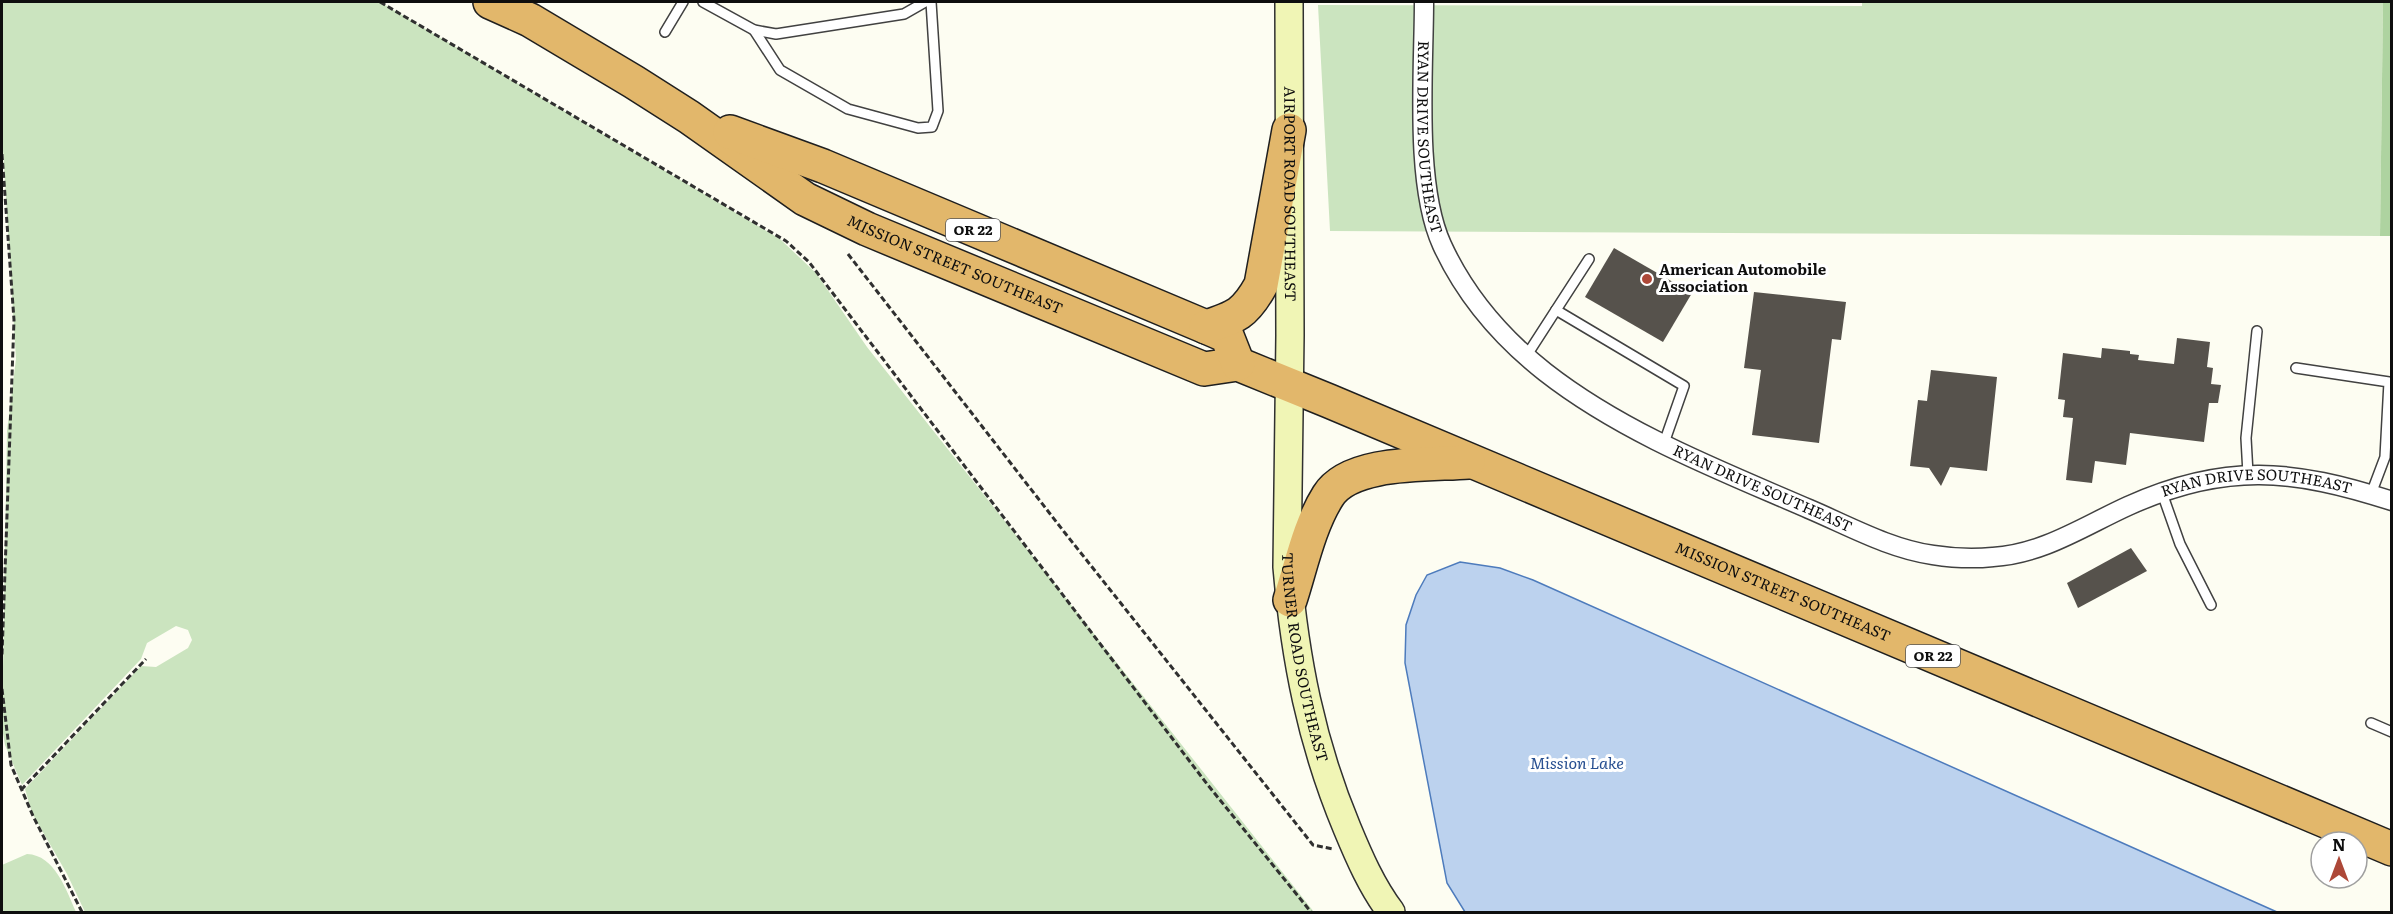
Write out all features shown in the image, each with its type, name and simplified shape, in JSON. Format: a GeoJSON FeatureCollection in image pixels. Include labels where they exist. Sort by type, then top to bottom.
{"type":"FeatureCollection","features":[{"type":"Feature","properties":{"kind":"highway","name":"MISSION STREET SOUTHEAST"},"geometry":{"type":"LineString","coordinates":[[490,2],[520,11],[689,117],[805,199],[867,229],[1204,369],[1239,364],[2391,849]]}},
{"type":"Feature","properties":{"kind":"highway","name":"MISSION STREET SOUTHEAST"},"geometry":{"type":"LineString","coordinates":[[689,117],[822,166],[1227,336],[1239,364]]}},
{"type":"Feature","properties":{"kind":"highway"},"geometry":{"type":"LineString","coordinates":[[1206,327],[1240,314],[1251,304],[1261,285],[1289,130]]}},
{"type":"Feature","properties":{"kind":"highway","name":"OR 22"},"geometry":{"type":"LineString","coordinates":[[1290,600],[1329,494],[1347,480],[1383,468],[1475,462]]}},
{"type":"Feature","properties":{"kind":"main road","name":"AIRPORT ROAD SOUTHEAST"},"geometry":{"type":"LineString","coordinates":[[1289,2],[1290,386]]}},
{"type":"Feature","properties":{"kind":"main road","name":"TURNER ROAD SOUTHEAST"},"geometry":{"type":"LineString","coordinates":[[1290,386],[1287,531],[1290,600],[1301,682],[1313,734],[1358,855],[1391,912]]}},
{"type":"Feature","properties":{"kind":"street","name":"RYAN DRIVE SOUTHEAST"},"geometry":{"type":"LineString","coordinates":[[1424,2],[1424,161],[1434,225],[1454,268],[1484,313],[1527,355],[1576,393],[1621,421],[1713,467],[1879,538],[1932,555],[1995,557],[2032,550],[2073,535],[2128,506],[2162,493],[2231,475],[2296,475],[2391,501]]}},
{"type":"Feature","properties":{"kind":"lane"},"geometry":{"type":"LineString","coordinates":[[665,32],[683,2]]}},
{"type":"Feature","properties":{"kind":"lane"},"geometry":{"type":"LineString","coordinates":[[703,2],[754,30],[776,34],[904,14],[925,2]]}},
{"type":"Feature","properties":{"kind":"lane"},"geometry":{"type":"LineString","coordinates":[[754,30],[780,70],[848,109],[918,128],[932,127],[938,111],[932,2]]}},
{"type":"Feature","properties":{"kind":"lane"},"geometry":{"type":"LineString","coordinates":[[1527,355],[1589,260]]}},
{"type":"Feature","properties":{"kind":"lane"},"geometry":{"type":"LineString","coordinates":[[1556,310],[1684,386],[1664,442]]}},
{"type":"Feature","properties":{"kind":"lane"},"geometry":{"type":"LineString","coordinates":[[2248,474],[2246,438],[2257,331]]}},
{"type":"Feature","properties":{"kind":"lane"},"geometry":{"type":"LineString","coordinates":[[2296,368],[2389,382],[2385,456],[2371,494]]}},
{"type":"Feature","properties":{"kind":"lane"},"geometry":{"type":"LineString","coordinates":[[2162,493],[2180,544],[2211,605]]}},
{"type":"Feature","properties":{"kind":"lane"},"geometry":{"type":"LineString","coordinates":[[2371,723],[2391,732]]}},
{"type":"Feature","properties":{"kind":"path"},"geometry":{"type":"LineString","coordinates":[[380,2],[786,241],[809,262],[1207,784],[1311,912]]}},
{"type":"Feature","properties":{"kind":"path"},"geometry":{"type":"LineString","coordinates":[[2,154],[14,320],[2,655]]}},
{"type":"Feature","properties":{"kind":"path"},"geometry":{"type":"LineString","coordinates":[[848,254],[1065,533],[1313,845],[1358,855]]}},
{"type":"Feature","properties":{"kind":"path"},"geometry":{"type":"LineString","coordinates":[[21,789],[146,659]]}},
{"type":"Feature","properties":{"kind":"path"},"geometry":{"type":"LineString","coordinates":[[2,689],[11,765],[82,912]]}},
{"type":"Feature","properties":{"kind":"green space"},"geometry":{"type":"Polygon","coordinates":[[[2,2],[380,2],[780,239],[816,273],[867,347],[1314,912],[85,912],[67,874],[32,813],[25,789],[141,666],[156,667],[188,648],[192,640],[188,630],[176,626],[147,643],[141,659],[22,785],[5,745],[2,727],[7,431],[16,359],[2,134],[2,2]]]}},
{"type":"Feature","properties":{"kind":"green space"},"geometry":{"type":"Polygon","coordinates":[[[1862,2],[2383,2],[2380,236],[1330,231],[1318,5],[1862,6],[1862,2]]]}},
{"type":"Feature","properties":{"kind":"green space"},"geometry":{"type":"Polygon","coordinates":[[[2383,2],[2392,2],[2391,236],[2380,236],[2383,2]]]}},
{"type":"Feature","properties":{"kind":"green space"},"geometry":{"type":"Polygon","coordinates":[[[27,854],[45,860],[52,867],[76,912],[2,912],[2,865],[27,854]]]}},
{"type":"Feature","properties":{"kind":"water","name":"Mission Lake"},"geometry":{"type":"Polygon","coordinates":[[[1460,562],[1500,568],[1533,580],[2277,912],[1465,912],[1447,883],[1405,663],[1406,625],[1416,595],[1427,575],[1460,562]]]}},
{"type":"Feature","properties":{"kind":"building"},"geometry":{"type":"Polygon","coordinates":[[[1614,248],[1692,293],[1663,342],[1585,297],[1614,248]]]}},
{"type":"Feature","properties":{"kind":"building"},"geometry":{"type":"Polygon","coordinates":[[[1754,292],[1846,302],[1841,340],[1832,339],[1819,443],[1752,435],[1761,370],[1744,368],[1754,292]]]}},
{"type":"Feature","properties":{"kind":"building"},"geometry":{"type":"Polygon","coordinates":[[[2177,338],[2210,342],[2207,367],[2213,368],[2211,384],[2221,385],[2218,403],[2209,403],[2204,442],[2130,433],[2126,465],[2095,461],[2092,483],[2066,480],[2073,418],[2063,417],[2065,400],[2058,399],[2063,353],[2101,358],[2102,348],[2130,351],[2130,354],[2139,355],[2138,360],[2174,364],[2177,338]]]}},
{"type":"Feature","properties":{"kind":"building"},"geometry":{"type":"Polygon","coordinates":[[[1931,370],[1997,377],[1987,471],[1950,467],[1941,486],[1929,468],[1910,466],[1918,400],[1927,401],[1931,370]]]}},
{"type":"Feature","properties":{"kind":"building"},"geometry":{"type":"Polygon","coordinates":[[[2131,548],[2147,571],[2078,608],[2067,583],[2131,548]]]}},
{"type":"Feature","properties":{"kind":"place","name":"American Automobile Association"},"geometry":{"type":"Point","coordinates":[1647,279]}}]}
